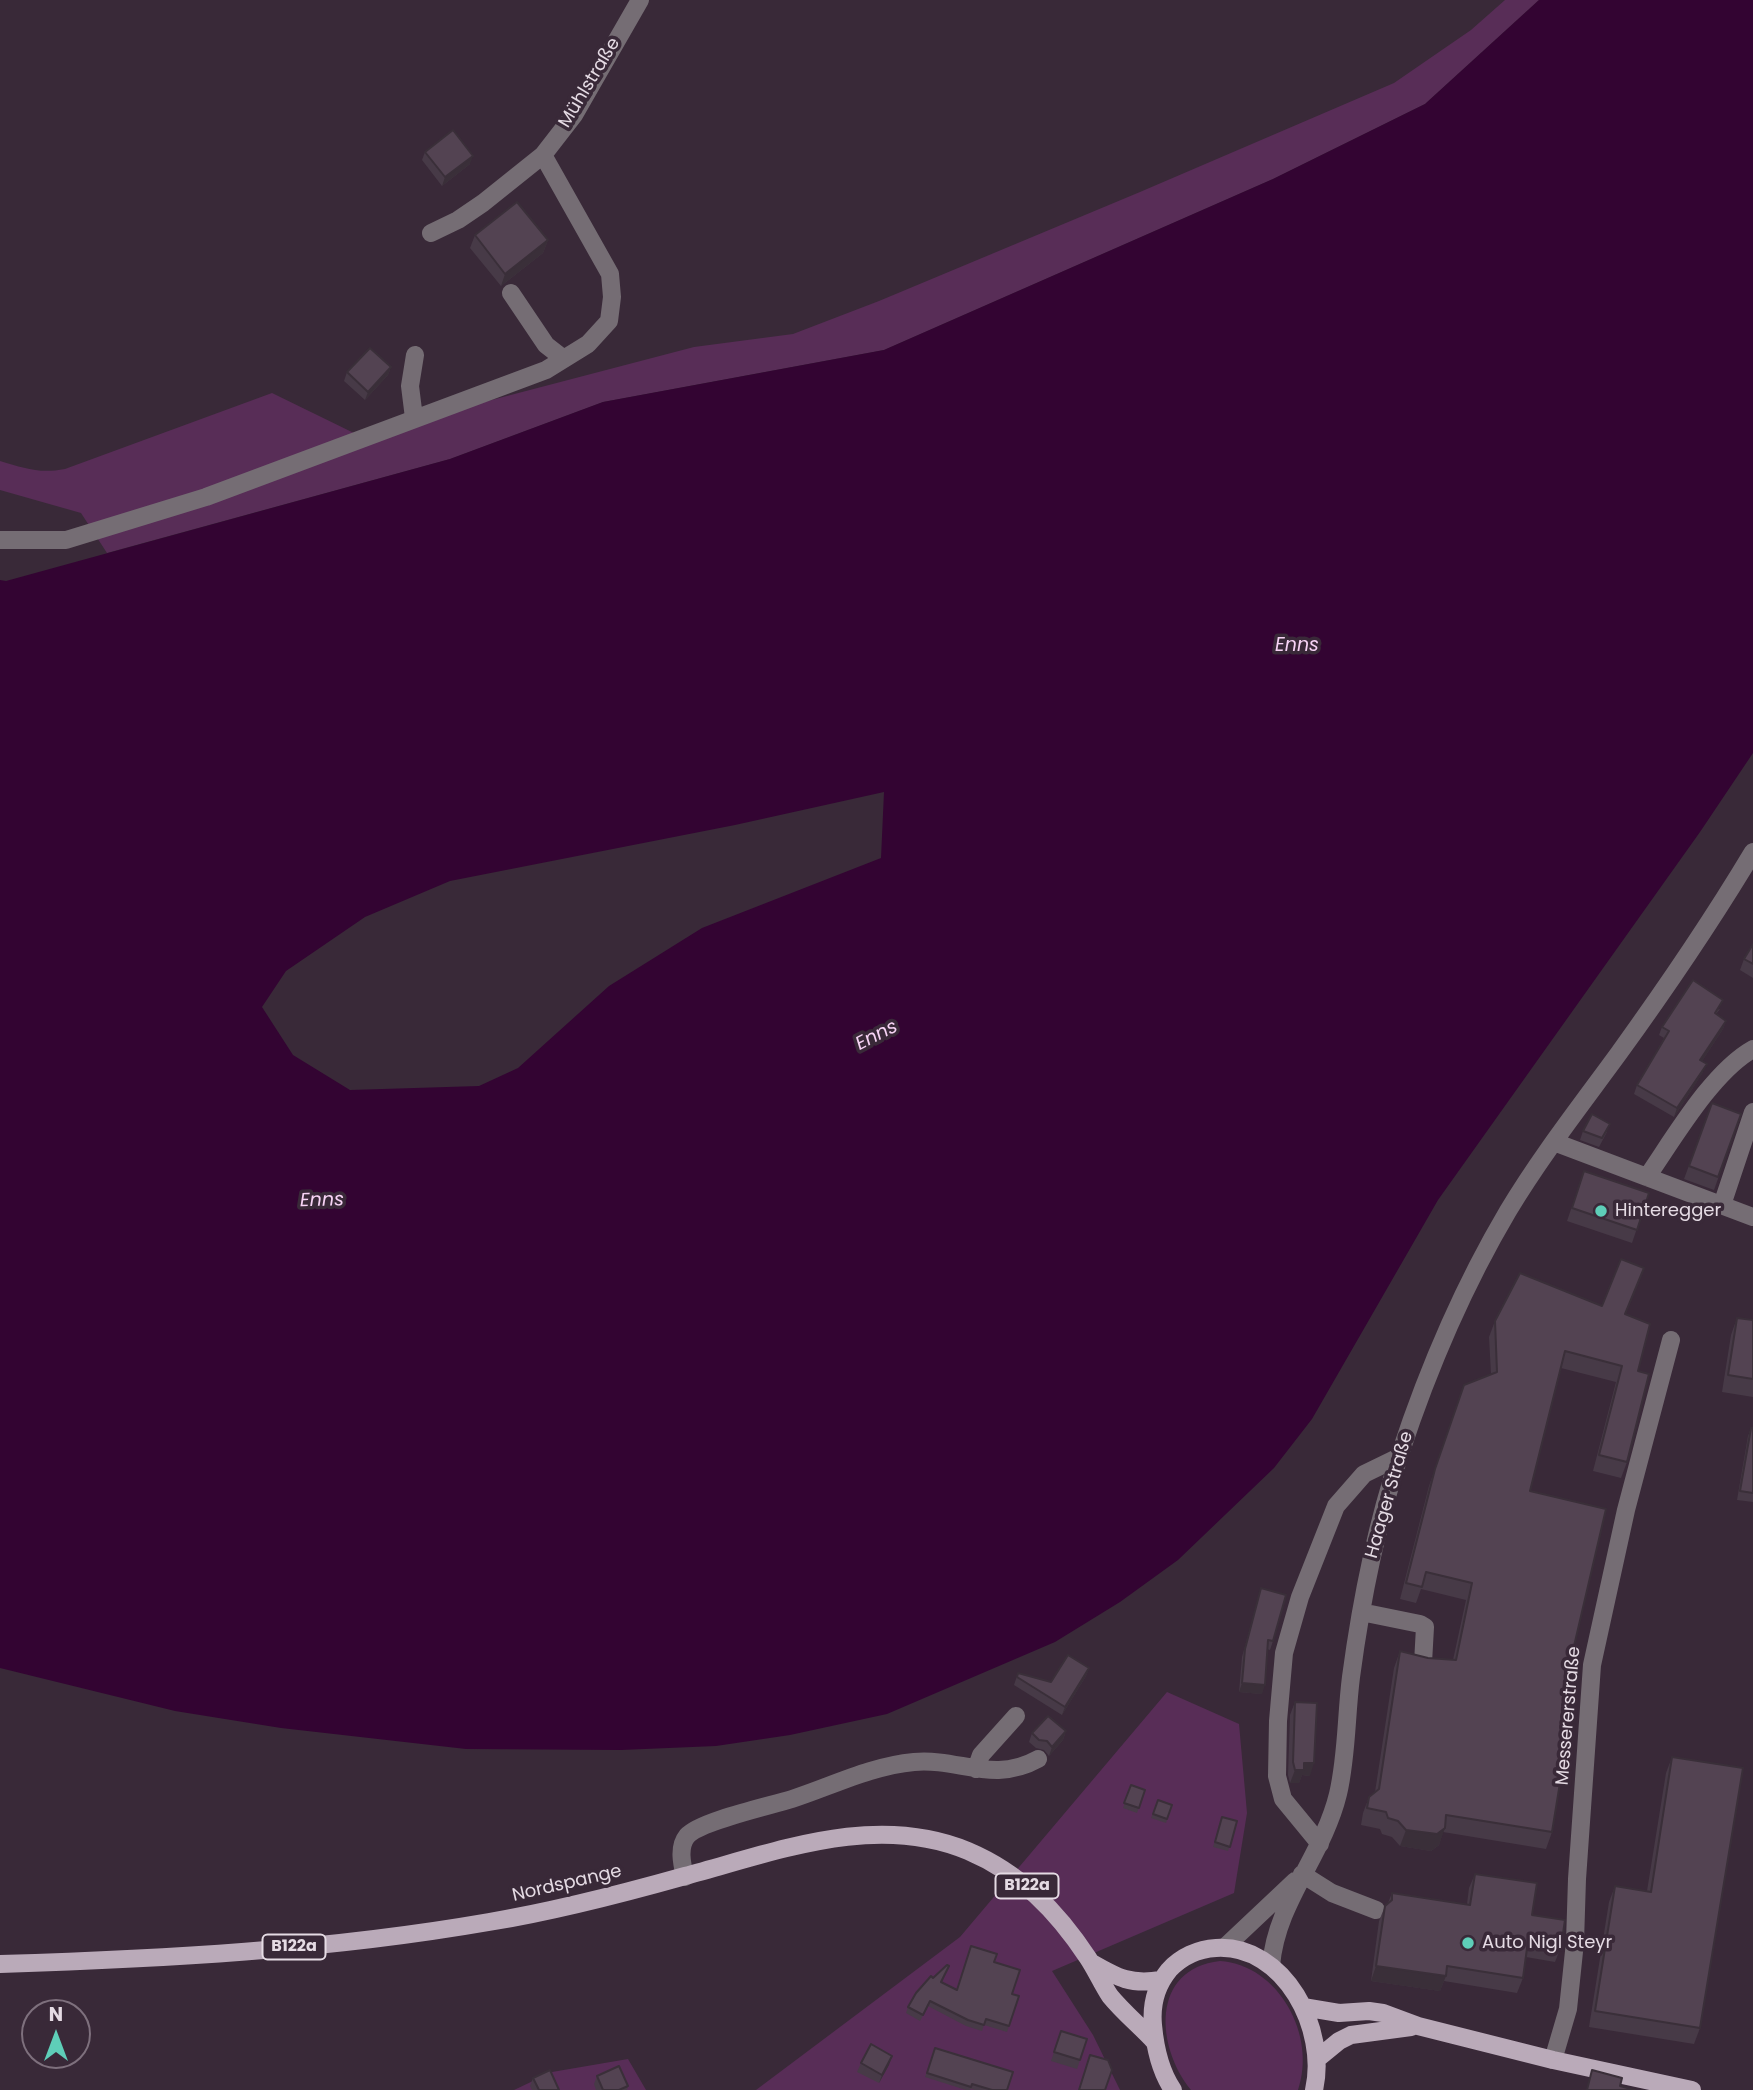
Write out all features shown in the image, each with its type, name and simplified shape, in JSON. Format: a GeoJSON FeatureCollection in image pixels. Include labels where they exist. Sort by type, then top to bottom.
{"type":"FeatureCollection","features":[{"type":"Feature","properties":{"kind":"main road","name":"Nordspange"},"geometry":{"type":"LineString","coordinates":[[0,1964],[171,1956],[397,1936],[586,1903],[788,1848],[832,1839],[871,1834],[905,1835],[940,1840],[995,1864],[1037,1894],[1057,1914],[1091,1962],[1109,1995],[1154,2041]]}},
{"type":"Feature","properties":{"kind":"main road"},"geometry":{"type":"LineString","coordinates":[[1161,1980],[1174,1965],[1189,1954],[1207,1948],[1241,1950],[1271,1966],[1290,1985],[1303,2007],[1317,2059],[1318,2076],[1314,2090]]}},
{"type":"Feature","properties":{"kind":"main road","name":"Nordspange"},"geometry":{"type":"LineString","coordinates":[[1091,1962],[1129,1982],[1161,1980]]}},
{"type":"Feature","properties":{"kind":"main road","name":"B122a"},"geometry":{"type":"LineString","coordinates":[[1161,1980],[1154,1999],[1154,2041],[1161,2066],[1173,2090]]}},
{"type":"Feature","properties":{"kind":"main road"},"geometry":{"type":"LineString","coordinates":[[1303,2007],[1339,2013],[1383,2013],[1418,2026],[1553,2060],[1692,2090]]}},
{"type":"Feature","properties":{"kind":"main road"},"geometry":{"type":"LineString","coordinates":[[1317,2059],[1351,2035],[1418,2026]]}},
{"type":"Feature","properties":{"kind":"street","name":"Mühlstraße"},"geometry":{"type":"LineString","coordinates":[[431,233],[458,220],[483,203],[543,155],[574,115],[640,0]]}},
{"type":"Feature","properties":{"kind":"street"},"geometry":{"type":"LineString","coordinates":[[0,540],[66,540],[206,497],[546,370],[589,344],[609,321],[612,297],[610,274],[543,155]]}},
{"type":"Feature","properties":{"kind":"street"},"geometry":{"type":"LineString","coordinates":[[511,293],[546,345],[564,359]]}},
{"type":"Feature","properties":{"kind":"street"},"geometry":{"type":"LineString","coordinates":[[414,418],[410,386],[415,355]]}},
{"type":"Feature","properties":{"kind":"street","name":"Haager Straße"},"geometry":{"type":"LineString","coordinates":[[1271,1966],[1276,1933],[1302,1874],[1320,1844],[1338,1792],[1361,1612],[1378,1530],[1399,1457],[1434,1359],[1509,1209],[1704,933],[1753,852]]}},
{"type":"Feature","properties":{"kind":"street"},"geometry":{"type":"LineString","coordinates":[[1647,1177],[1709,1090],[1742,1055],[1753,1049]]}},
{"type":"Feature","properties":{"kind":"street"},"geometry":{"type":"LineString","coordinates":[[1722,1205],[1753,1112]]}},
{"type":"Feature","properties":{"kind":"street"},"geometry":{"type":"LineString","coordinates":[[1555,1142],[1753,1217]]}},
{"type":"Feature","properties":{"kind":"street","name":"Messererstraße"},"geometry":{"type":"LineString","coordinates":[[1553,2060],[1568,2009],[1574,1956],[1592,1665],[1626,1510],[1671,1340]]}},
{"type":"Feature","properties":{"kind":"street"},"geometry":{"type":"LineString","coordinates":[[1320,1844],[1283,1799],[1277,1776],[1278,1721],[1284,1653],[1300,1597],[1336,1506],[1364,1474],[1399,1457]]}},
{"type":"Feature","properties":{"kind":"street"},"geometry":{"type":"LineString","coordinates":[[1361,1612],[1388,1616],[1425,1627],[1423,1663]]}},
{"type":"Feature","properties":{"kind":"street"},"geometry":{"type":"LineString","coordinates":[[976,1769],[981,1755],[1016,1716]]}},
{"type":"Feature","properties":{"kind":"street"},"geometry":{"type":"LineString","coordinates":[[685,1877],[682,1848],[685,1837],[701,1826],[885,1767],[915,1762],[943,1762],[976,1769],[1004,1771],[1038,1759]]}},
{"type":"Feature","properties":{"kind":"street"},"geometry":{"type":"LineString","coordinates":[[1302,1874],[1332,1893],[1376,1910]]}},
{"type":"Feature","properties":{"kind":"street","name":"Haager Straße"},"geometry":{"type":"LineString","coordinates":[[1225,1947],[1302,1874]]}},
{"type":"Feature","properties":{"kind":"shaded area"},"geometry":{"type":"Polygon","coordinates":[[[1505,0],[1539,0],[1425,104],[1273,179],[884,350],[603,402],[450,459],[107,553],[81,513],[0,490],[0,461],[39,471],[65,469],[272,393],[358,435],[694,347],[793,334],[1140,192],[1394,83],[1471,30],[1505,0]]]}},
{"type":"Feature","properties":{"kind":"shaded area"},"geometry":{"type":"Polygon","coordinates":[[[1167,1692],[1239,1724],[1247,1813],[1234,1893],[1052,1971],[1093,2035],[1120,2090],[756,2090],[960,1937],[1167,1692]]]}},
{"type":"Feature","properties":{"kind":"shaded area"},"geometry":{"type":"Polygon","coordinates":[[[1220,1961],[1241,1965],[1260,1975],[1276,1989],[1288,2007],[1302,2048],[1303,2069],[1298,2090],[1191,2090],[1179,2072],[1166,2032],[1166,2012],[1171,1994],[1181,1978],[1197,1967],[1220,1961]]]}},
{"type":"Feature","properties":{"kind":"shaded area"},"geometry":{"type":"Polygon","coordinates":[[[628,2059],[646,2090],[514,2090],[552,2072],[628,2059]]]}},
{"type":"Feature","properties":{"kind":"water","name":"Enns"},"geometry":{"type":"Polygon","coordinates":[[[1539,0],[1753,0],[1753,753],[1700,832],[1438,1200],[1312,1419],[1274,1468],[1178,1560],[1120,1602],[1055,1642],[887,1714],[790,1735],[716,1746],[621,1750],[466,1749],[281,1728],[175,1711],[0,1668],[0,580],[6,581],[450,459],[603,402],[884,350],[1273,179],[1425,104],[1539,0]],[[884,792],[735,825],[450,881],[365,917],[286,971],[262,1007],[293,1055],[350,1090],[479,1086],[518,1068],[609,986],[702,928],[881,858],[884,792]]]}},
{"type":"Feature","properties":{"kind":"building"},"geometry":{"type":"Polygon","coordinates":[[[453,130],[473,156],[445,177],[425,152],[453,130]]]}},
{"type":"Feature","properties":{"kind":"building"},"geometry":{"type":"Polygon","coordinates":[[[517,202],[548,240],[505,274],[475,235],[517,202]]]}},
{"type":"Feature","properties":{"kind":"building"},"geometry":{"type":"Polygon","coordinates":[[[370,348],[391,367],[368,392],[347,372],[370,348]]]}},
{"type":"Feature","properties":{"kind":"building"},"geometry":{"type":"Polygon","coordinates":[[[1753,944],[1753,964],[1744,959],[1753,944]]]}},
{"type":"Feature","properties":{"kind":"building"},"geometry":{"type":"Polygon","coordinates":[[[1693,980],[1723,1000],[1715,1013],[1726,1021],[1700,1060],[1707,1064],[1677,1108],[1637,1085],[1669,1031],[1662,1027],[1693,980]]]}},
{"type":"Feature","properties":{"kind":"building"},"geometry":{"type":"Polygon","coordinates":[[[1712,1103],[1741,1114],[1718,1177],[1689,1166],[1712,1103]]]}},
{"type":"Feature","properties":{"kind":"building"},"geometry":{"type":"Polygon","coordinates":[[[1592,1114],[1610,1124],[1602,1138],[1583,1131],[1592,1114]]]}},
{"type":"Feature","properties":{"kind":"building"},"geometry":{"type":"Polygon","coordinates":[[[1584,1171],[1649,1193],[1637,1230],[1572,1208],[1584,1171]]]}},
{"type":"Feature","properties":{"kind":"building"},"geometry":{"type":"Polygon","coordinates":[[[1621,1259],[1644,1268],[1625,1314],[1650,1324],[1638,1371],[1649,1374],[1627,1462],[1599,1455],[1622,1366],[1565,1351],[1530,1491],[1606,1509],[1564,1689],[1575,1691],[1552,1832],[1446,1815],[1445,1828],[1437,1834],[1406,1830],[1398,1821],[1388,1818],[1386,1812],[1367,1808],[1369,1797],[1379,1789],[1400,1651],[1428,1658],[1456,1660],[1472,1583],[1426,1572],[1422,1587],[1406,1583],[1435,1469],[1464,1385],[1497,1372],[1495,1321],[1520,1273],[1602,1306],[1621,1259]]]}},
{"type":"Feature","properties":{"kind":"building"},"geometry":{"type":"Polygon","coordinates":[[[1737,1318],[1753,1320],[1753,1379],[1728,1375],[1737,1318]]]}},
{"type":"Feature","properties":{"kind":"building"},"geometry":{"type":"Polygon","coordinates":[[[1753,1428],[1753,1493],[1740,1491],[1753,1428]]]}},
{"type":"Feature","properties":{"kind":"building"},"geometry":{"type":"Polygon","coordinates":[[[1261,1588],[1286,1595],[1273,1641],[1268,1640],[1265,1685],[1242,1683],[1245,1649],[1261,1588]]]}},
{"type":"Feature","properties":{"kind":"building"},"geometry":{"type":"Polygon","coordinates":[[[1068,1655],[1089,1668],[1065,1707],[1017,1677],[1018,1673],[1051,1682],[1068,1655]]]}},
{"type":"Feature","properties":{"kind":"building"},"geometry":{"type":"Polygon","coordinates":[[[1295,1702],[1317,1703],[1314,1763],[1304,1763],[1304,1770],[1295,1770],[1293,1762],[1295,1702]]]}},
{"type":"Feature","properties":{"kind":"building"},"geometry":{"type":"Polygon","coordinates":[[[1048,1716],[1066,1731],[1052,1747],[1032,1733],[1048,1716]]]}},
{"type":"Feature","properties":{"kind":"building"},"geometry":{"type":"Polygon","coordinates":[[[1672,1757],[1743,1768],[1700,2028],[1595,2011],[1615,1886],[1651,1892],[1672,1757]]]}},
{"type":"Feature","properties":{"kind":"building"},"geometry":{"type":"Polygon","coordinates":[[[1131,1785],[1145,1790],[1139,1808],[1124,1803],[1131,1785]]]}},
{"type":"Feature","properties":{"kind":"building"},"geometry":{"type":"Polygon","coordinates":[[[1158,1800],[1172,1805],[1167,1819],[1153,1814],[1158,1800]]]}},
{"type":"Feature","properties":{"kind":"building"},"geometry":{"type":"Polygon","coordinates":[[[1222,1817],[1237,1821],[1230,1847],[1215,1842],[1222,1817]]]}},
{"type":"Feature","properties":{"kind":"building"},"geometry":{"type":"Polygon","coordinates":[[[1475,1874],[1537,1883],[1532,1915],[1565,1920],[1561,1947],[1528,1941],[1523,1978],[1447,1966],[1446,1976],[1376,1966],[1385,1906],[1392,1900],[1392,1893],[1470,1905],[1475,1874]]]}},
{"type":"Feature","properties":{"kind":"building"},"geometry":{"type":"Polygon","coordinates":[[[971,1946],[997,1954],[994,1962],[1020,1970],[1012,1994],[1019,1996],[1009,2026],[986,2019],[984,2025],[968,2020],[930,2001],[923,2015],[908,2007],[931,1976],[933,1978],[947,1965],[949,1966],[941,1982],[957,1990],[971,1946]]]}},
{"type":"Feature","properties":{"kind":"building"},"geometry":{"type":"Polygon","coordinates":[[[1061,2031],[1087,2039],[1080,2060],[1054,2052],[1061,2031]]]}},
{"type":"Feature","properties":{"kind":"building"},"geometry":{"type":"Polygon","coordinates":[[[871,2044],[892,2056],[882,2075],[861,2063],[871,2044]]]}},
{"type":"Feature","properties":{"kind":"building"},"geometry":{"type":"Polygon","coordinates":[[[935,2048],[1013,2072],[1007,2090],[992,2090],[972,2084],[971,2087],[927,2073],[935,2048]]]}},
{"type":"Feature","properties":{"kind":"building"},"geometry":{"type":"Polygon","coordinates":[[[1090,2055],[1108,2060],[1112,2070],[1105,2090],[1079,2090],[1090,2055]]]}},
{"type":"Feature","properties":{"kind":"building"},"geometry":{"type":"Polygon","coordinates":[[[619,2066],[628,2086],[619,2090],[603,2090],[597,2076],[619,2066]]]}},
{"type":"Feature","properties":{"kind":"building"},"geometry":{"type":"Polygon","coordinates":[[[550,2070],[559,2090],[539,2090],[533,2078],[550,2070]]]}},
{"type":"Feature","properties":{"kind":"building"},"geometry":{"type":"Polygon","coordinates":[[[1592,2070],[1622,2078],[1620,2086],[1635,2090],[1587,2090],[1592,2070]]]}},
{"type":"Feature","properties":{"kind":"place","name":"Hinteregger"},"geometry":{"type":"Point","coordinates":[1601,1211]}},
{"type":"Feature","properties":{"kind":"place","name":"Auto Nigl Steyr"},"geometry":{"type":"Point","coordinates":[1468,1943]}}]}
